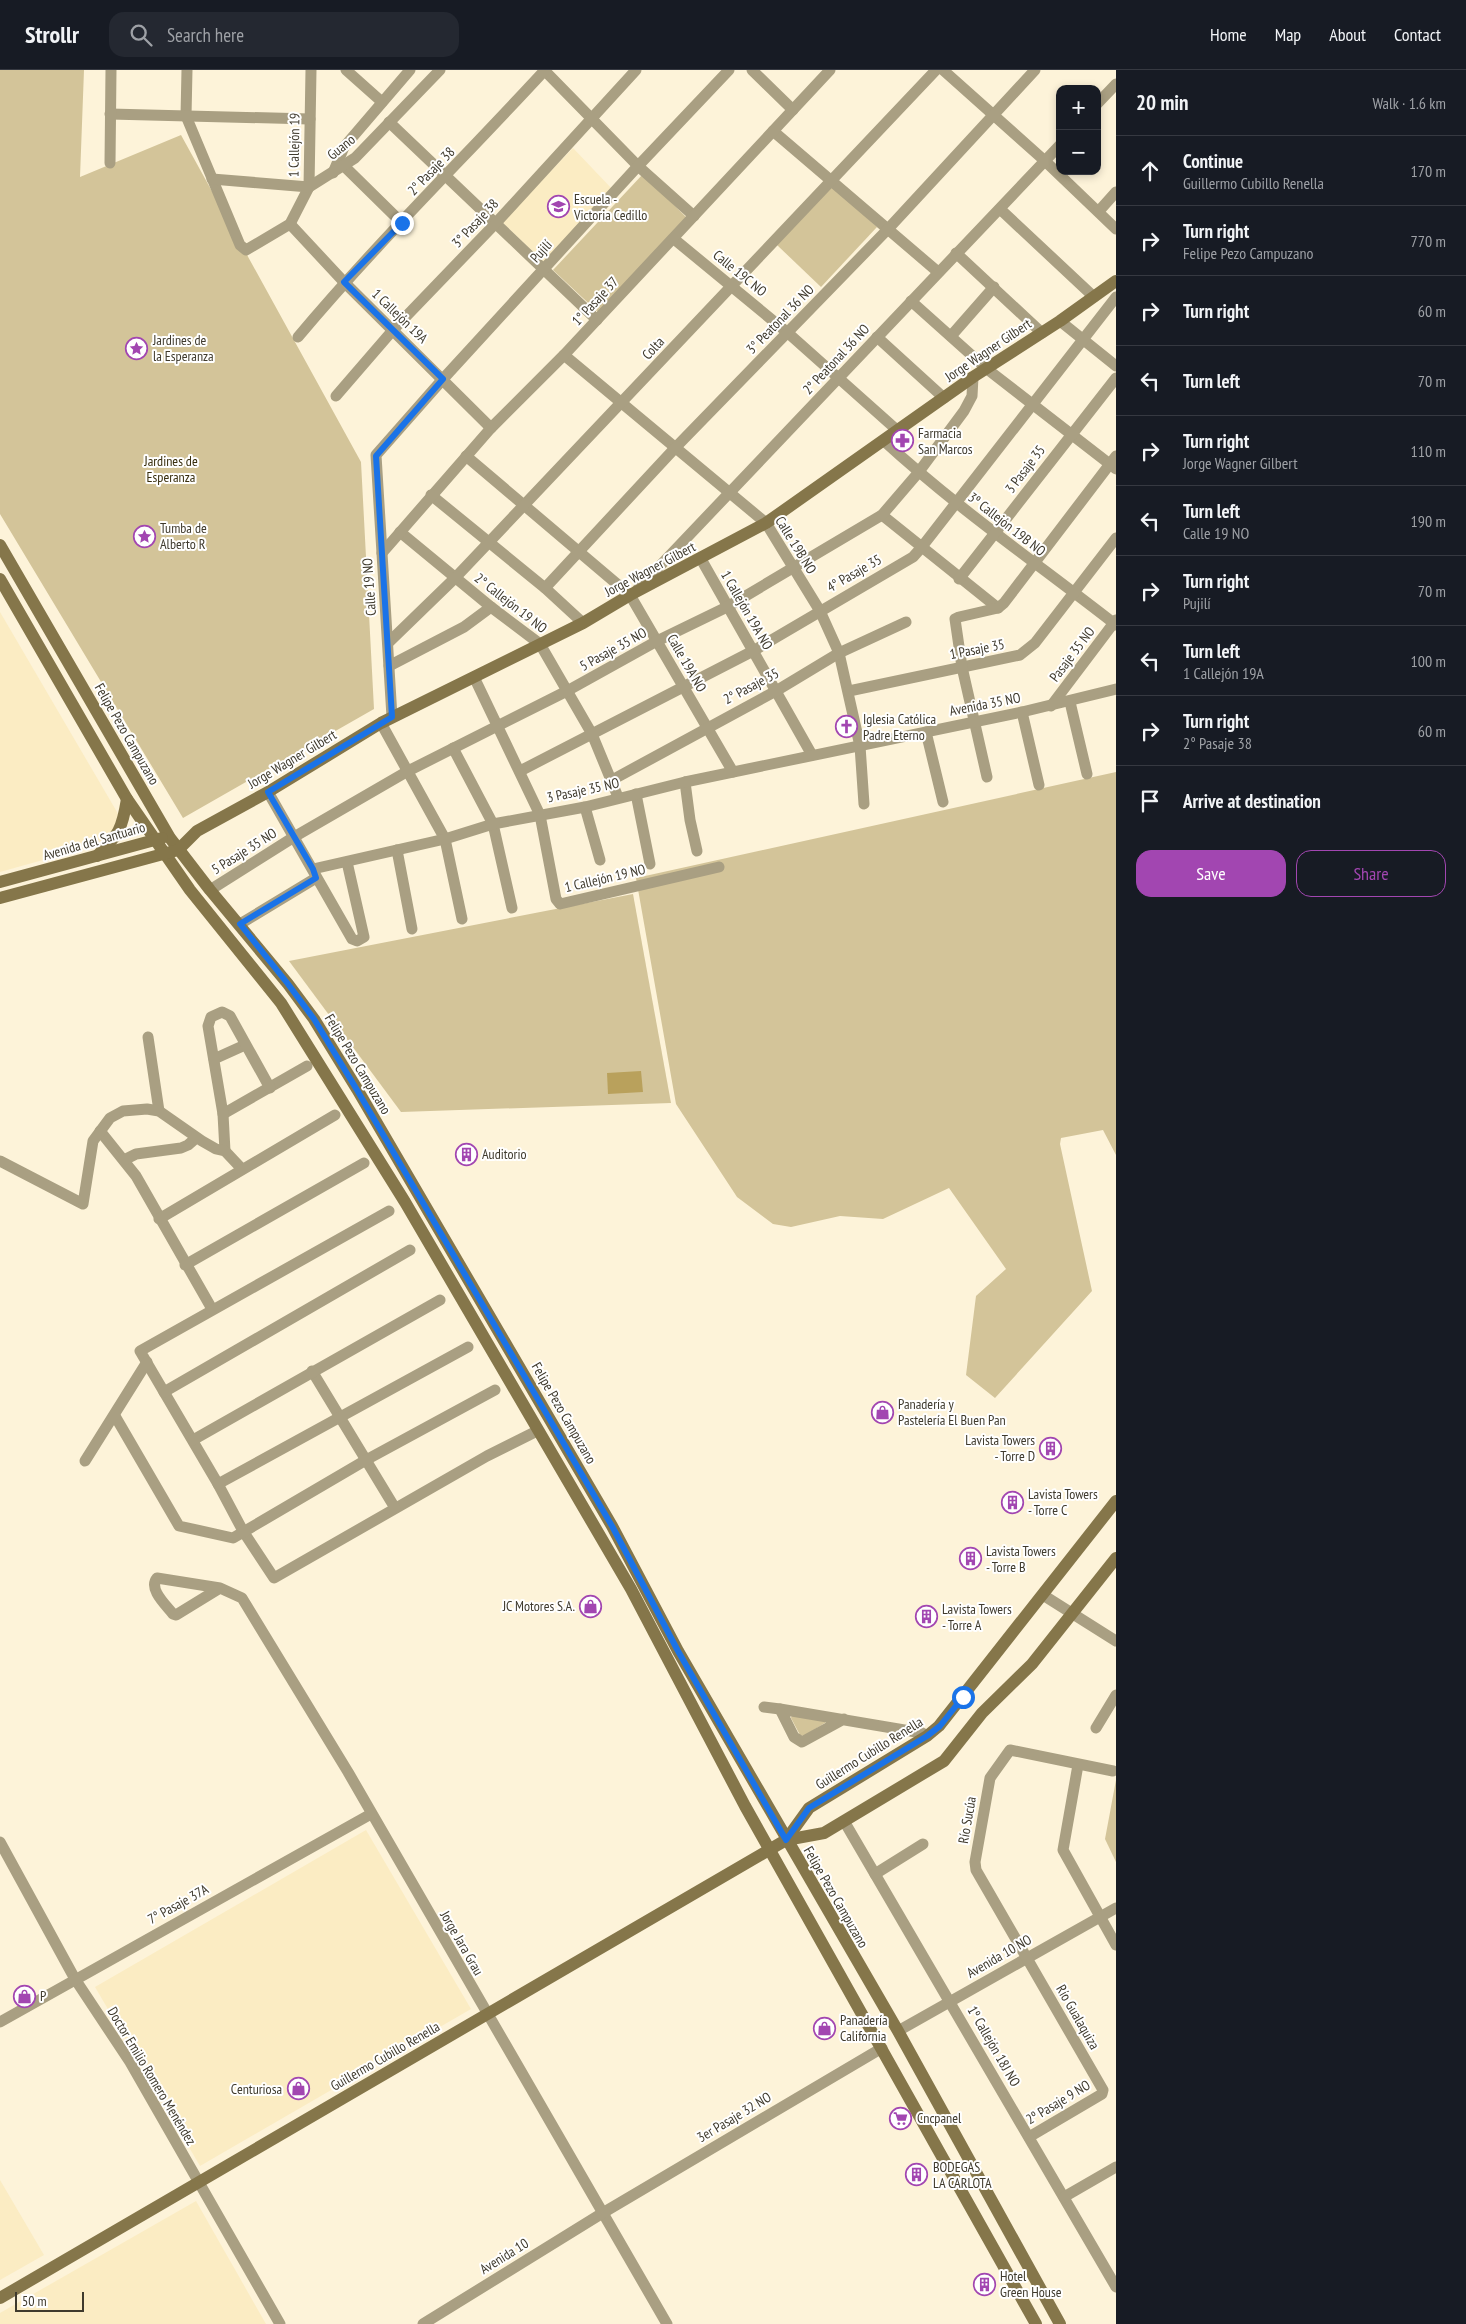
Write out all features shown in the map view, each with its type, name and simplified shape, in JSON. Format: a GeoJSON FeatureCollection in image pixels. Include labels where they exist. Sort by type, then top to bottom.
{"type":"FeatureCollection","features":[{"type":"Feature","properties":{"kind":"main road","name":"Jorge Wagner Gilbert"},"geometry":{"type":"LineString","coordinates":[[178,850],[197,831],[268,792],[386,720],[583,623],[632,594],[766,523],[974,377],[1116,282]]}},
{"type":"Feature","properties":{"kind":"main road","name":"Felipe Pezo Campuzano"},"geometry":{"type":"LineString","coordinates":[[0,545],[170,838],[314,1019],[612,1526],[678,1651],[898,2031],[1060,2324]]}},
{"type":"Feature","properties":{"kind":"main road"},"geometry":{"type":"LineString","coordinates":[[0,579],[128,799],[154,839],[190,890],[281,1002],[405,1202],[631,1589],[769,1850],[1036,2324]]}},
{"type":"Feature","properties":{"kind":"main road"},"geometry":{"type":"LineString","coordinates":[[96,858],[120,832],[128,799]]}},
{"type":"Feature","properties":{"kind":"main road","name":"Avenida del Santuario"},"geometry":{"type":"LineString","coordinates":[[0,882],[96,858],[154,839],[170,838],[197,831]]}},
{"type":"Feature","properties":{"kind":"main road"},"geometry":{"type":"LineString","coordinates":[[0,898],[178,850]]}},
{"type":"Feature","properties":{"kind":"main road","name":"Guillermo Cubillo Renella"},"geometry":{"type":"LineString","coordinates":[[786,1840],[809,1808],[927,1736],[940,1726],[1116,1501]]}},
{"type":"Feature","properties":{"kind":"main road"},"geometry":{"type":"LineString","coordinates":[[598,1534],[612,1526]]}},
{"type":"Feature","properties":{"kind":"main road","name":"Guillermo Cubillo Renella"},"geometry":{"type":"LineString","coordinates":[[0,2298],[786,1840],[824,1833],[944,1761],[982,1713],[1032,1664],[1074,1614],[1116,1558]]}},
{"type":"Feature","properties":{"kind":"street"},"geometry":{"type":"LineString","coordinates":[[110,163],[111,70]]}},
{"type":"Feature","properties":{"kind":"street"},"geometry":{"type":"LineString","coordinates":[[186,70],[186,116],[241,247],[246,250],[290,224]]}},
{"type":"Feature","properties":{"kind":"street","name":"1 Callejón 19"},"geometry":{"type":"LineString","coordinates":[[290,224],[308,186],[312,70]]}},
{"type":"Feature","properties":{"kind":"street"},"geometry":{"type":"LineString","coordinates":[[346,70],[382,102]]}},
{"type":"Feature","properties":{"kind":"street","name":"Guano"},"geometry":{"type":"LineString","coordinates":[[332,174],[344,146],[410,70]]}},
{"type":"Feature","properties":{"kind":"street","name":"Guano"},"geometry":{"type":"LineString","coordinates":[[332,174],[355,158],[440,70]]}},
{"type":"Feature","properties":{"kind":"street"},"geometry":{"type":"LineString","coordinates":[[544,70],[638,166],[694,216]]}},
{"type":"Feature","properties":{"kind":"street","name":"2° Pasaje 38"},"geometry":{"type":"LineString","coordinates":[[298,337],[344,282],[446,178],[544,70]]}},
{"type":"Feature","properties":{"kind":"street","name":"3° Pasaje 38"},"geometry":{"type":"LineString","coordinates":[[336,396],[393,330],[495,224],[636,70]]}},
{"type":"Feature","properties":{"kind":"street","name":"Pujilí"},"geometry":{"type":"LineString","coordinates":[[377,454],[638,166],[729,70]]}},
{"type":"Feature","properties":{"kind":"street"},"geometry":{"type":"LineString","coordinates":[[752,70],[792,110]]}},
{"type":"Feature","properties":{"kind":"street","name":"1° Pasaje 37"},"geometry":{"type":"LineString","coordinates":[[382,553],[466,456],[674,239],[830,70]]}},
{"type":"Feature","properties":{"kind":"street","name":"Colta"},"geometry":{"type":"LineString","coordinates":[[388,643],[455,578],[523,504],[622,403],[936,70]]}},
{"type":"Feature","properties":{"kind":"street"},"geometry":{"type":"LineString","coordinates":[[943,70],[1045,160],[1116,229]]}},
{"type":"Feature","properties":{"kind":"street","name":"3° Peatonal 36 NO"},"geometry":{"type":"LineString","coordinates":[[544,588],[676,447],[888,230],[1036,70]]}},
{"type":"Feature","properties":{"kind":"street"},"geometry":{"type":"LineString","coordinates":[[1101,100],[1116,84]]}},
{"type":"Feature","properties":{"kind":"street"},"geometry":{"type":"LineString","coordinates":[[110,114],[310,119]]}},
{"type":"Feature","properties":{"kind":"street"},"geometry":{"type":"LineString","coordinates":[[389,122],[597,320]]}},
{"type":"Feature","properties":{"kind":"street"},"geometry":{"type":"LineString","coordinates":[[773,131],[938,272]]}},
{"type":"Feature","properties":{"kind":"street","name":"2° Peatonal 36 NO"},"geometry":{"type":"LineString","coordinates":[[632,594],[1056,149]]}},
{"type":"Feature","properties":{"kind":"street"},"geometry":{"type":"LineString","coordinates":[[344,166],[402,223]]}},
{"type":"Feature","properties":{"kind":"street"},"geometry":{"type":"LineString","coordinates":[[212,179],[308,186],[332,174]]}},
{"type":"Feature","properties":{"kind":"street"},"geometry":{"type":"LineString","coordinates":[[1099,211],[1116,192]]}},
{"type":"Feature","properties":{"kind":"street"},"geometry":{"type":"LineString","coordinates":[[1000,209],[1094,297]]}},
{"type":"Feature","properties":{"kind":"street","name":"1 Callejón 19A"},"geometry":{"type":"LineString","coordinates":[[290,224],[344,282],[492,428]]}},
{"type":"Feature","properties":{"kind":"street","name":"Calle 19C NO"},"geometry":{"type":"LineString","coordinates":[[674,239],[788,333],[898,431]]}},
{"type":"Feature","properties":{"kind":"street"},"geometry":{"type":"LineString","coordinates":[[956,253],[1042,333]]}},
{"type":"Feature","properties":{"kind":"street"},"geometry":{"type":"LineString","coordinates":[[951,336],[994,287]]}},
{"type":"Feature","properties":{"kind":"street","name":"4° Pasaje 35"},"geometry":{"type":"LineString","coordinates":[[520,771],[753,651],[912,557],[921,548],[1116,297]]}},
{"type":"Feature","properties":{"kind":"street"},"geometry":{"type":"LineString","coordinates":[[911,302],[987,369],[1071,434],[1114,463],[998,608],[957,618],[955,623],[962,667],[976,721],[987,777]]}},
{"type":"Feature","properties":{"kind":"street"},"geometry":{"type":"LineString","coordinates":[[1060,321],[1116,366]]}},
{"type":"Feature","properties":{"kind":"street"},"geometry":{"type":"LineString","coordinates":[[877,337],[944,398]]}},
{"type":"Feature","properties":{"kind":"street","name":"Calle 19B NO"},"geometry":{"type":"LineString","coordinates":[[564,355],[766,523],[820,611],[839,653],[860,746],[864,804]]}},
{"type":"Feature","properties":{"kind":"street","name":"5 Pasaje 35 NO"},"geometry":{"type":"LineString","coordinates":[[210,890],[294,837],[408,771],[496,725],[567,691],[657,641],[727,607],[794,569],[882,515],[918,473],[969,403],[974,377]]}},
{"type":"Feature","properties":{"kind":"street","name":"3 Pasaje 35"},"geometry":{"type":"LineString","coordinates":[[959,579],[1116,378]]}},
{"type":"Feature","properties":{"kind":"street","name":"3º Callejón 19B NO"},"geometry":{"type":"LineString","coordinates":[[884,441],[918,473],[995,535],[1115,623]]}},
{"type":"Feature","properties":{"kind":"street","name":"Calle 19 NO"},"geometry":{"type":"LineString","coordinates":[[377,454],[389,666],[386,720],[408,771],[446,839],[462,919]]}},
{"type":"Feature","properties":{"kind":"street"},"geometry":{"type":"LineString","coordinates":[[466,456],[632,594]]}},
{"type":"Feature","properties":{"kind":"street"},"geometry":{"type":"LineString","coordinates":[[432,495],[583,623]]}},
{"type":"Feature","properties":{"kind":"street"},"geometry":{"type":"LineString","coordinates":[[882,515],[959,579],[998,608]]}},
{"type":"Feature","properties":{"kind":"street","name":"2° Callejón 19 NO"},"geometry":{"type":"LineString","coordinates":[[400,532],[491,607],[540,644],[592,734],[618,798]]}},
{"type":"Feature","properties":{"kind":"street","name":"1 Pasaje 35"},"geometry":{"type":"LineString","coordinates":[[849,691],[1013,658],[1028,650],[1116,538]]}},
{"type":"Feature","properties":{"kind":"street","name":"1 Callejón 19A NO"},"geometry":{"type":"LineString","coordinates":[[701,559],[812,755]]}},
{"type":"Feature","properties":{"kind":"street","name":"Calle 19A NO"},"geometry":{"type":"LineString","coordinates":[[632,594],[733,772]]}},
{"type":"Feature","properties":{"kind":"street"},"geometry":{"type":"LineString","coordinates":[[389,666],[464,627],[491,607]]}},
{"type":"Feature","properties":{"kind":"street","name":"2° Pasaje 35"},"geometry":{"type":"LineString","coordinates":[[612,780],[776,691],[839,653],[906,622]]}},
{"type":"Feature","properties":{"kind":"street","name":"Pasaje 35 NO"},"geometry":{"type":"LineString","coordinates":[[1051,706],[1115,623]]}},
{"type":"Feature","properties":{"kind":"street","name":"1 Callejón 19 NO"},"geometry":{"type":"LineString","coordinates":[[474,677],[540,815],[556,899],[560,904],[720,867]]}},
{"type":"Feature","properties":{"kind":"street","name":"Avenida 35 NO"},"geometry":{"type":"LineString","coordinates":[[860,746],[1070,702],[1116,689]]}},
{"type":"Feature","properties":{"kind":"street"},"geometry":{"type":"LineString","coordinates":[[1070,702],[1087,774]]}},
{"type":"Feature","properties":{"kind":"street"},"geometry":{"type":"LineString","coordinates":[[1022,712],[1039,785]]}},
{"type":"Feature","properties":{"kind":"street"},"geometry":{"type":"LineString","coordinates":[[926,732],[943,802]]}},
{"type":"Feature","properties":{"kind":"street","name":"3 Pasaje 35 NO"},"geometry":{"type":"LineString","coordinates":[[240,924],[314,874],[347,862],[446,839],[493,824],[585,807],[685,782],[860,746]]}},
{"type":"Feature","properties":{"kind":"street"},"geometry":{"type":"LineString","coordinates":[[453,748],[493,824],[512,908]]}},
{"type":"Feature","properties":{"kind":"street"},"geometry":{"type":"LineString","coordinates":[[685,782],[690,820],[697,851]]}},
{"type":"Feature","properties":{"kind":"street"},"geometry":{"type":"LineString","coordinates":[[268,792],[352,939],[360,940],[364,937],[347,862]]}},
{"type":"Feature","properties":{"kind":"street"},"geometry":{"type":"LineString","coordinates":[[636,794],[650,864]]}},
{"type":"Feature","properties":{"kind":"street"},"geometry":{"type":"LineString","coordinates":[[585,807],[600,860]]}},
{"type":"Feature","properties":{"kind":"street"},"geometry":{"type":"LineString","coordinates":[[397,850],[412,929]]}},
{"type":"Feature","properties":{"kind":"street"},"geometry":{"type":"LineString","coordinates":[[241,1168],[225,1151],[223,1114],[208,1021],[211,1017],[222,1012],[230,1016],[270,1088]]}},
{"type":"Feature","properties":{"kind":"street"},"geometry":{"type":"LineString","coordinates":[[148,1037],[159,1111]]}},
{"type":"Feature","properties":{"kind":"street"},"geometry":{"type":"LineString","coordinates":[[214,1059],[245,1045]]}},
{"type":"Feature","properties":{"kind":"street"},"geometry":{"type":"LineString","coordinates":[[223,1114],[307,1066]]}},
{"type":"Feature","properties":{"kind":"street"},"geometry":{"type":"LineString","coordinates":[[0,1161],[83,1204],[89,1155],[93,1140],[110,1118],[123,1111],[147,1109],[159,1111],[196,1138],[216,1150],[225,1151]]}},
{"type":"Feature","properties":{"kind":"street"},"geometry":{"type":"LineString","coordinates":[[159,1219],[241,1168],[335,1115]]}},
{"type":"Feature","properties":{"kind":"street"},"geometry":{"type":"LineString","coordinates":[[100,1131],[136,1176],[185,1265],[212,1309]]}},
{"type":"Feature","properties":{"kind":"street"},"geometry":{"type":"LineString","coordinates":[[124,1160],[136,1154],[181,1148],[196,1138]]}},
{"type":"Feature","properties":{"kind":"street"},"geometry":{"type":"LineString","coordinates":[[185,1265],[364,1163]]}},
{"type":"Feature","properties":{"kind":"street"},"geometry":{"type":"LineString","coordinates":[[389,1211],[140,1351],[218,1484],[243,1531],[274,1578],[395,1508],[537,1431]]}},
{"type":"Feature","properties":{"kind":"street"},"geometry":{"type":"LineString","coordinates":[[164,1392],[410,1250]]}},
{"type":"Feature","properties":{"kind":"street"},"geometry":{"type":"LineString","coordinates":[[192,1440],[440,1300]]}},
{"type":"Feature","properties":{"kind":"street"},"geometry":{"type":"LineString","coordinates":[[218,1484],[468,1347]]}},
{"type":"Feature","properties":{"kind":"street"},"geometry":{"type":"LineString","coordinates":[[85,1461],[115,1416],[147,1362]]}},
{"type":"Feature","properties":{"kind":"street"},"geometry":{"type":"LineString","coordinates":[[312,1371],[395,1508]]}},
{"type":"Feature","properties":{"kind":"street"},"geometry":{"type":"LineString","coordinates":[[115,1416],[179,1526],[233,1538],[366,1460],[495,1390]]}},
{"type":"Feature","properties":{"kind":"street","name":"Jorge Jara Grau"},"geometry":{"type":"LineString","coordinates":[[220,1588],[176,1615],[173,1614],[154,1588],[154,1582],[157,1578],[220,1588],[242,1598],[371,1814],[666,2324]]}},
{"type":"Feature","properties":{"kind":"street"},"geometry":{"type":"LineString","coordinates":[[1043,1594],[1116,1641]]}},
{"type":"Feature","properties":{"kind":"street"},"geometry":{"type":"LineString","coordinates":[[1096,1728],[1116,1695]]}},
{"type":"Feature","properties":{"kind":"street"},"geometry":{"type":"LineString","coordinates":[[764,1707],[844,1719],[922,1733],[927,1736]]}},
{"type":"Feature","properties":{"kind":"street"},"geometry":{"type":"LineString","coordinates":[[780,1709],[794,1737],[802,1742],[810,1740],[844,1719]]}},
{"type":"Feature","properties":{"kind":"street","name":"Río Sucúa"},"geometry":{"type":"LineString","coordinates":[[1027,1958],[975,1866],[990,1778],[1010,1750],[1113,1771]]}},
{"type":"Feature","properties":{"kind":"street"},"geometry":{"type":"LineString","coordinates":[[1078,1765],[1063,1850],[1116,1945]]}},
{"type":"Feature","properties":{"kind":"street","name":"7° Pasaje 37A"},"geometry":{"type":"LineString","coordinates":[[0,2022],[371,1814]]}},
{"type":"Feature","properties":{"kind":"street","name":"1º Callejón 18J NO"},"geometry":{"type":"LineString","coordinates":[[844,1821],[1116,2287]]}},
{"type":"Feature","properties":{"kind":"street","name":"Doctor Emilio Romero Menéndez"},"geometry":{"type":"LineString","coordinates":[[0,1842],[75,1979],[130,2062],[280,2324]]}},
{"type":"Feature","properties":{"kind":"street"},"geometry":{"type":"LineString","coordinates":[[875,1874],[923,1844]]}},
{"type":"Feature","properties":{"kind":"street","name":"Avenida 10 NO"},"geometry":{"type":"LineString","coordinates":[[898,2031],[1116,1908]]}},
{"type":"Feature","properties":{"kind":"street","name":"Río Gualaquiza"},"geometry":{"type":"LineString","coordinates":[[1027,1958],[1103,2092]]}},
{"type":"Feature","properties":{"kind":"street","name":"3er Pasaje 32 NO"},"geometry":{"type":"LineString","coordinates":[[601,2214],[882,2048]]}},
{"type":"Feature","properties":{"kind":"street","name":"2º Pasaje 9 NO"},"geometry":{"type":"LineString","coordinates":[[1029,2137],[1103,2092]]}},
{"type":"Feature","properties":{"kind":"street"},"geometry":{"type":"LineString","coordinates":[[1064,2197],[1116,2167]]}},
{"type":"Feature","properties":{"kind":"street","name":"Avenida 10"},"geometry":{"type":"LineString","coordinates":[[423,2324],[601,2214]]}},
{"type":"Feature","properties":{"kind":"shaded area","name":"Escuela - Victoria Cedillo"},"geometry":{"type":"Polygon","coordinates":[[[573,148],[614,191],[545,263],[502,222],[573,148]]]}},
{"type":"Feature","properties":{"kind":"shaded area"},"geometry":{"type":"Polygon","coordinates":[[[0,612],[120,820],[110,836],[93,846],[0,872],[0,612]]]}},
{"type":"Feature","properties":{"kind":"shaded area"},"geometry":{"type":"Polygon","coordinates":[[[641,1071],[643,1092],[608,1094],[607,1073],[641,1071]]]}},
{"type":"Feature","properties":{"kind":"shaded area"},"geometry":{"type":"Polygon","coordinates":[[[366,1830],[471,2009],[200,2166],[95,1987],[366,1830]]]}},
{"type":"Feature","properties":{"kind":"shaded area"},"geometry":{"type":"Polygon","coordinates":[[[0,2180],[44,2255],[0,2280],[0,2180]]]}},
{"type":"Feature","properties":{"kind":"shaded area"},"geometry":{"type":"Polygon","coordinates":[[[196,2201],[266,2324],[0,2324],[0,2313],[196,2201]]]}},
{"type":"Feature","properties":{"kind":"green space","name":"Jardines de Esperanza"},"geometry":{"type":"Polygon","coordinates":[[[0,70],[84,70],[80,177],[181,135],[361,462],[374,709],[183,818],[0,514],[0,70]]]}},
{"type":"Feature","properties":{"kind":"green space"},"geometry":{"type":"Polygon","coordinates":[[[643,174],[689,220],[600,314],[553,270],[643,174]]]}},
{"type":"Feature","properties":{"kind":"green space"},"geometry":{"type":"Polygon","coordinates":[[[832,186],[877,227],[821,287],[777,245],[832,186]]]}},
{"type":"Feature","properties":{"kind":"green space"},"geometry":{"type":"Polygon","coordinates":[[[1116,772],[1116,1155],[1103,1130],[1061,1138],[1060,1144],[1092,1291],[995,1398],[966,1375],[976,1296],[1006,1269],[949,1188],[883,1219],[840,1216],[791,1227],[773,1224],[737,1197],[676,1104],[636,878],[1116,772]]]}},
{"type":"Feature","properties":{"kind":"green space"},"geometry":{"type":"Polygon","coordinates":[[[633,894],[671,1103],[401,1112],[289,961],[633,894]]]}},
{"type":"Feature","properties":{"kind":"green space"},"geometry":{"type":"Polygon","coordinates":[[[792,1715],[828,1721],[804,1736],[800,1735],[791,1718],[792,1715]]]}},
{"type":"Feature","properties":{"kind":"green space"},"geometry":{"type":"Polygon","coordinates":[[[1116,1780],[1116,1862],[1105,1839],[1116,1780]]]}},
{"type":"Feature","properties":{"kind":"place","name":"Escuela - Victoria Cedillo"},"geometry":{"type":"Point","coordinates":[558,207]}},
{"type":"Feature","properties":{"kind":"place","name":"Jardines de la Esperanza"},"geometry":{"type":"Point","coordinates":[137,348]}},
{"type":"Feature","properties":{"kind":"place","name":"Farmacia San Marcos"},"geometry":{"type":"Point","coordinates":[902,441]}},
{"type":"Feature","properties":{"kind":"place","name":"Tumba de Alberto R"},"geometry":{"type":"Point","coordinates":[144,536]}},
{"type":"Feature","properties":{"kind":"place","name":"Iglesia Católica Padre Eterno"},"geometry":{"type":"Point","coordinates":[847,727]}},
{"type":"Feature","properties":{"kind":"place","name":"Auditorio"},"geometry":{"type":"Point","coordinates":[466,1154]}},
{"type":"Feature","properties":{"kind":"place","name":"Panadería y Pastelería El Buen Pan"},"geometry":{"type":"Point","coordinates":[882,1412]}},
{"type":"Feature","properties":{"kind":"place","name":"Lavista Towers - Torre D"},"geometry":{"type":"Point","coordinates":[1051,1448]}},
{"type":"Feature","properties":{"kind":"place","name":"Lavista Towers - Torre C"},"geometry":{"type":"Point","coordinates":[1012,1502]}},
{"type":"Feature","properties":{"kind":"place","name":"Lavista Towers - Torre B"},"geometry":{"type":"Point","coordinates":[970,1559]}},
{"type":"Feature","properties":{"kind":"place","name":"JC Motores S.A."},"geometry":{"type":"Point","coordinates":[591,1606]}},
{"type":"Feature","properties":{"kind":"place","name":"Lavista Towers - Torre A"},"geometry":{"type":"Point","coordinates":[926,1617]}},
{"type":"Feature","properties":{"kind":"place","name":"P"},"geometry":{"type":"Point","coordinates":[24,1996]}},
{"type":"Feature","properties":{"kind":"place","name":"Panadería California"},"geometry":{"type":"Point","coordinates":[824,2028]}},
{"type":"Feature","properties":{"kind":"place","name":"Centuriosa"},"geometry":{"type":"Point","coordinates":[298,2089]}},
{"type":"Feature","properties":{"kind":"place","name":"Cncpanel"},"geometry":{"type":"Point","coordinates":[901,2118]}},
{"type":"Feature","properties":{"kind":"place","name":"BODEGAS LA CARLOTA"},"geometry":{"type":"Point","coordinates":[917,2175]}},
{"type":"Feature","properties":{"kind":"place","name":"Hotel Green House"},"geometry":{"type":"Point","coordinates":[984,2284]}},
{"type":"Feature","properties":{"kind":"route"},"geometry":{"type":"LineString","coordinates":[[402,223],[344,282],[443,379],[376,456],[392,717],[268,792],[313,869],[316,878],[240,924],[314,1019],[357,1090],[612,1526],[678,1651],[786,1840],[809,1808],[927,1736],[940,1726],[963,1697]]}}]}
